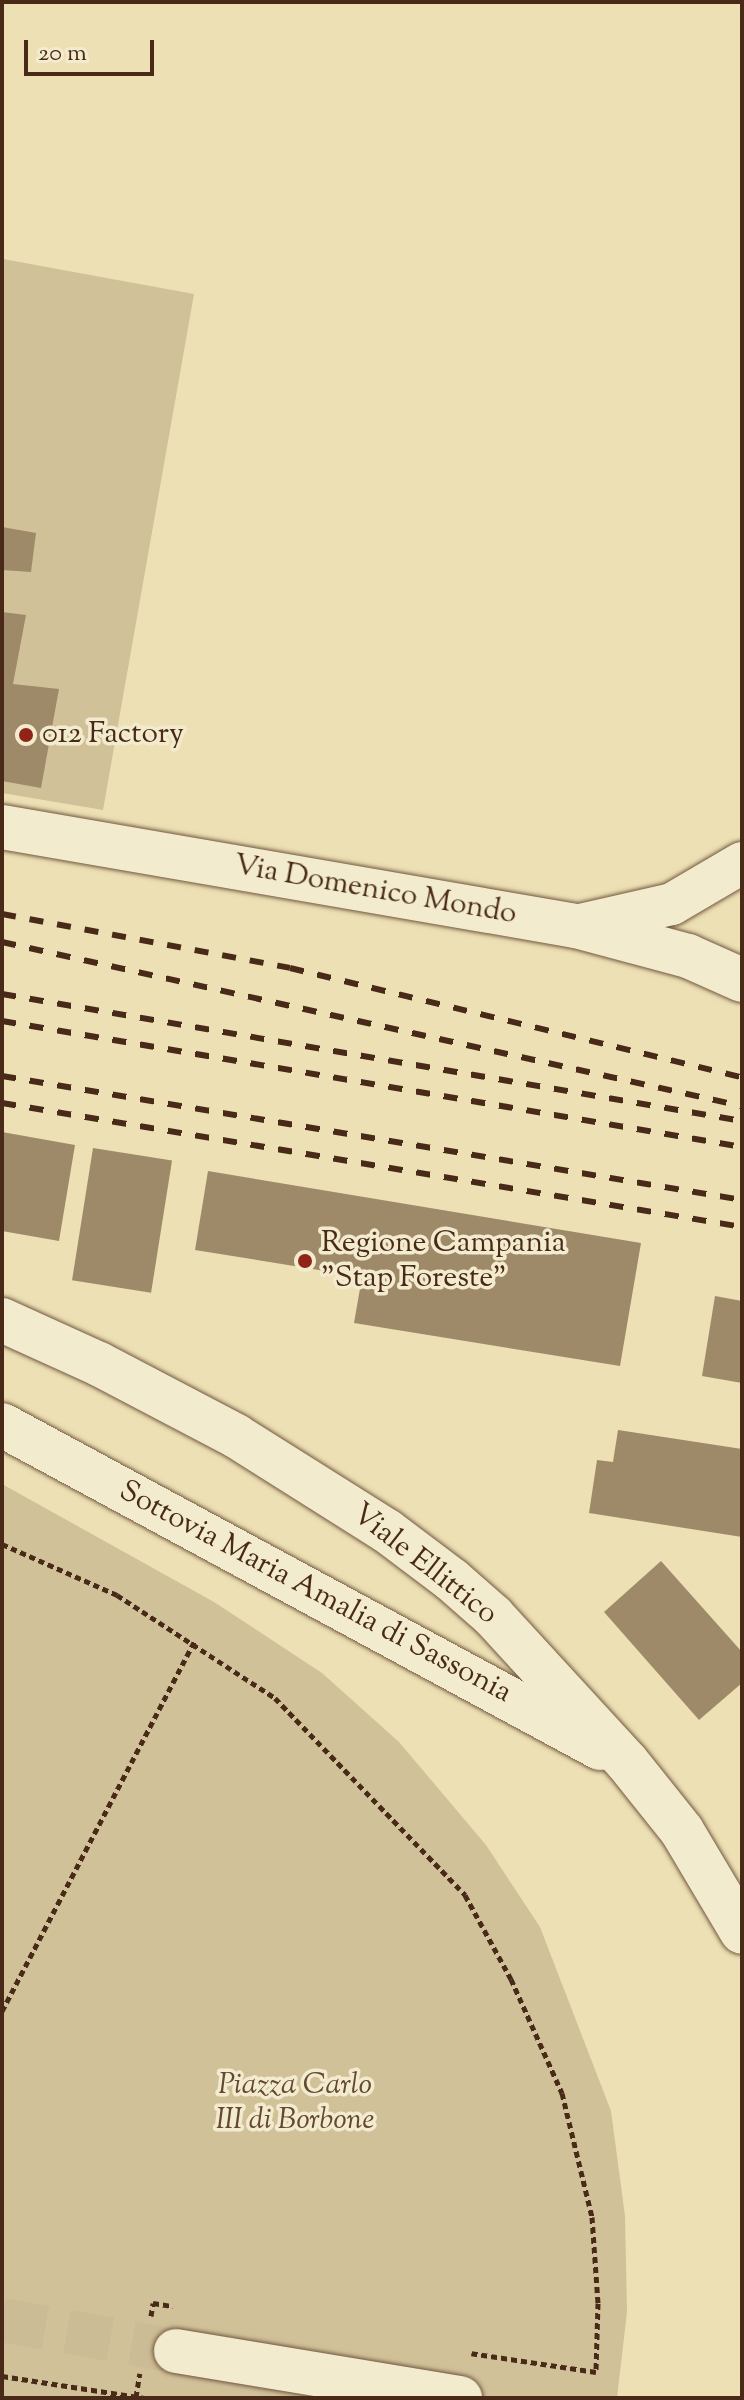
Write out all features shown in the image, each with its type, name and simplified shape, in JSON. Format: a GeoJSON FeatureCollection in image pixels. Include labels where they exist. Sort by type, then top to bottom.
{"type":"FeatureCollection","features":[{"type":"Feature","properties":{"kind":"main road","name":"Via Domenico Mondo"},"geometry":{"type":"LineString","coordinates":[[2,827],[576,926],[688,956],[741,976]]}},
{"type":"Feature","properties":{"kind":"main road","name":"Viale Ellittico"},"geometry":{"type":"LineString","coordinates":[[2,1320],[186,1408],[387,1531],[493,1616],[627,1762],[682,1831],[742,1932]]}},
{"type":"Feature","properties":{"kind":"main road","name":"Sottovia Maria Amalia di Sassonia"},"geometry":{"type":"LineString","coordinates":[[2,1425],[627,1762]]}},
{"type":"Feature","properties":{"kind":"main road"},"geometry":{"type":"LineString","coordinates":[[176,2351],[460,2398]]}},
{"type":"Feature","properties":{"kind":"street"},"geometry":{"type":"LineString","coordinates":[[576,926],[672,904],[742,863]]}},
{"type":"Feature","properties":{"kind":"path"},"geometry":{"type":"LineString","coordinates":[[2,1544],[117,1595],[195,1641],[275,1698],[353,1773],[465,1895],[503,1965],[562,2093],[592,2217],[596,2372]]}},
{"type":"Feature","properties":{"kind":"path"},"geometry":{"type":"LineString","coordinates":[[2,2011],[195,1641]]}},
{"type":"Feature","properties":{"kind":"path"},"geometry":{"type":"LineString","coordinates":[[2,2376],[144,2398]]}},
{"type":"Feature","properties":{"kind":"green space"},"geometry":{"type":"Polygon","coordinates":[[[3,259],[194,294],[103,810],[2,793],[3,259]]]}},
{"type":"Feature","properties":{"kind":"green space","name":"Piazza Carlo III di Borbone"},"geometry":{"type":"Polygon","coordinates":[[[2,1484],[214,1602],[322,1673],[399,1742],[486,1845],[540,1927],[611,2111],[625,2216],[627,2312],[617,2398],[2,2398],[2,1484]]]}},
{"type":"Feature","properties":{"kind":"building"},"geometry":{"type":"Polygon","coordinates":[[[2,527],[36,533],[31,572],[2,570],[2,527]]]}},
{"type":"Feature","properties":{"kind":"building","name":"012 Factory"},"geometry":{"type":"Polygon","coordinates":[[[2,612],[26,615],[13,684],[59,689],[41,788],[2,781],[2,612]]]}},
{"type":"Feature","properties":{"kind":"building"},"geometry":{"type":"Polygon","coordinates":[[[2,1132],[75,1145],[59,1241],[2,1231],[2,1132]]]}},
{"type":"Feature","properties":{"kind":"building"},"geometry":{"type":"Polygon","coordinates":[[[93,1148],[172,1161],[151,1293],[72,1280],[93,1148]]]}},
{"type":"Feature","properties":{"kind":"building"},"geometry":{"type":"Polygon","coordinates":[[[208,1171],[641,1243],[620,1366],[354,1323],[362,1277],[195,1250],[208,1171]]]}},
{"type":"Feature","properties":{"kind":"building"},"geometry":{"type":"Polygon","coordinates":[[[715,1296],[742,1301],[742,1383],[702,1376],[715,1296]]]}},
{"type":"Feature","properties":{"kind":"building"},"geometry":{"type":"Polygon","coordinates":[[[618,1430],[742,1449],[742,1537],[589,1513],[597,1460],[613,1462],[618,1430]]]}},
{"type":"Feature","properties":{"kind":"building"},"geometry":{"type":"Polygon","coordinates":[[[661,1561],[742,1652],[742,1683],[699,1720],[604,1612],[661,1561]]]}},
{"type":"Feature","properties":{"kind":"tunnel"},"geometry":{"type":"LineString","coordinates":[[2,2320],[176,2351]]}},
{"type":"Feature","properties":{"kind":"railway"},"geometry":{"type":"LineString","coordinates":[[2,914],[290,968],[742,1077]]}},
{"type":"Feature","properties":{"kind":"railway"},"geometry":{"type":"LineString","coordinates":[[2,942],[742,1106]]}},
{"type":"Feature","properties":{"kind":"railway"},"geometry":{"type":"LineString","coordinates":[[2,994],[742,1121]]}},
{"type":"Feature","properties":{"kind":"railway"},"geometry":{"type":"LineString","coordinates":[[2,1021],[742,1147]]}},
{"type":"Feature","properties":{"kind":"railway"},"geometry":{"type":"LineString","coordinates":[[2,1076],[742,1200]]}},
{"type":"Feature","properties":{"kind":"railway"},"geometry":{"type":"LineString","coordinates":[[2,1103],[742,1227]]}},
{"type":"Feature","properties":{"kind":"place","name":"012 Factory"},"geometry":{"type":"Point","coordinates":[26,735]}},
{"type":"Feature","properties":{"kind":"place","name":"Regione Campania \"Stap Foreste\""},"geometry":{"type":"Point","coordinates":[305,1261]}}]}
